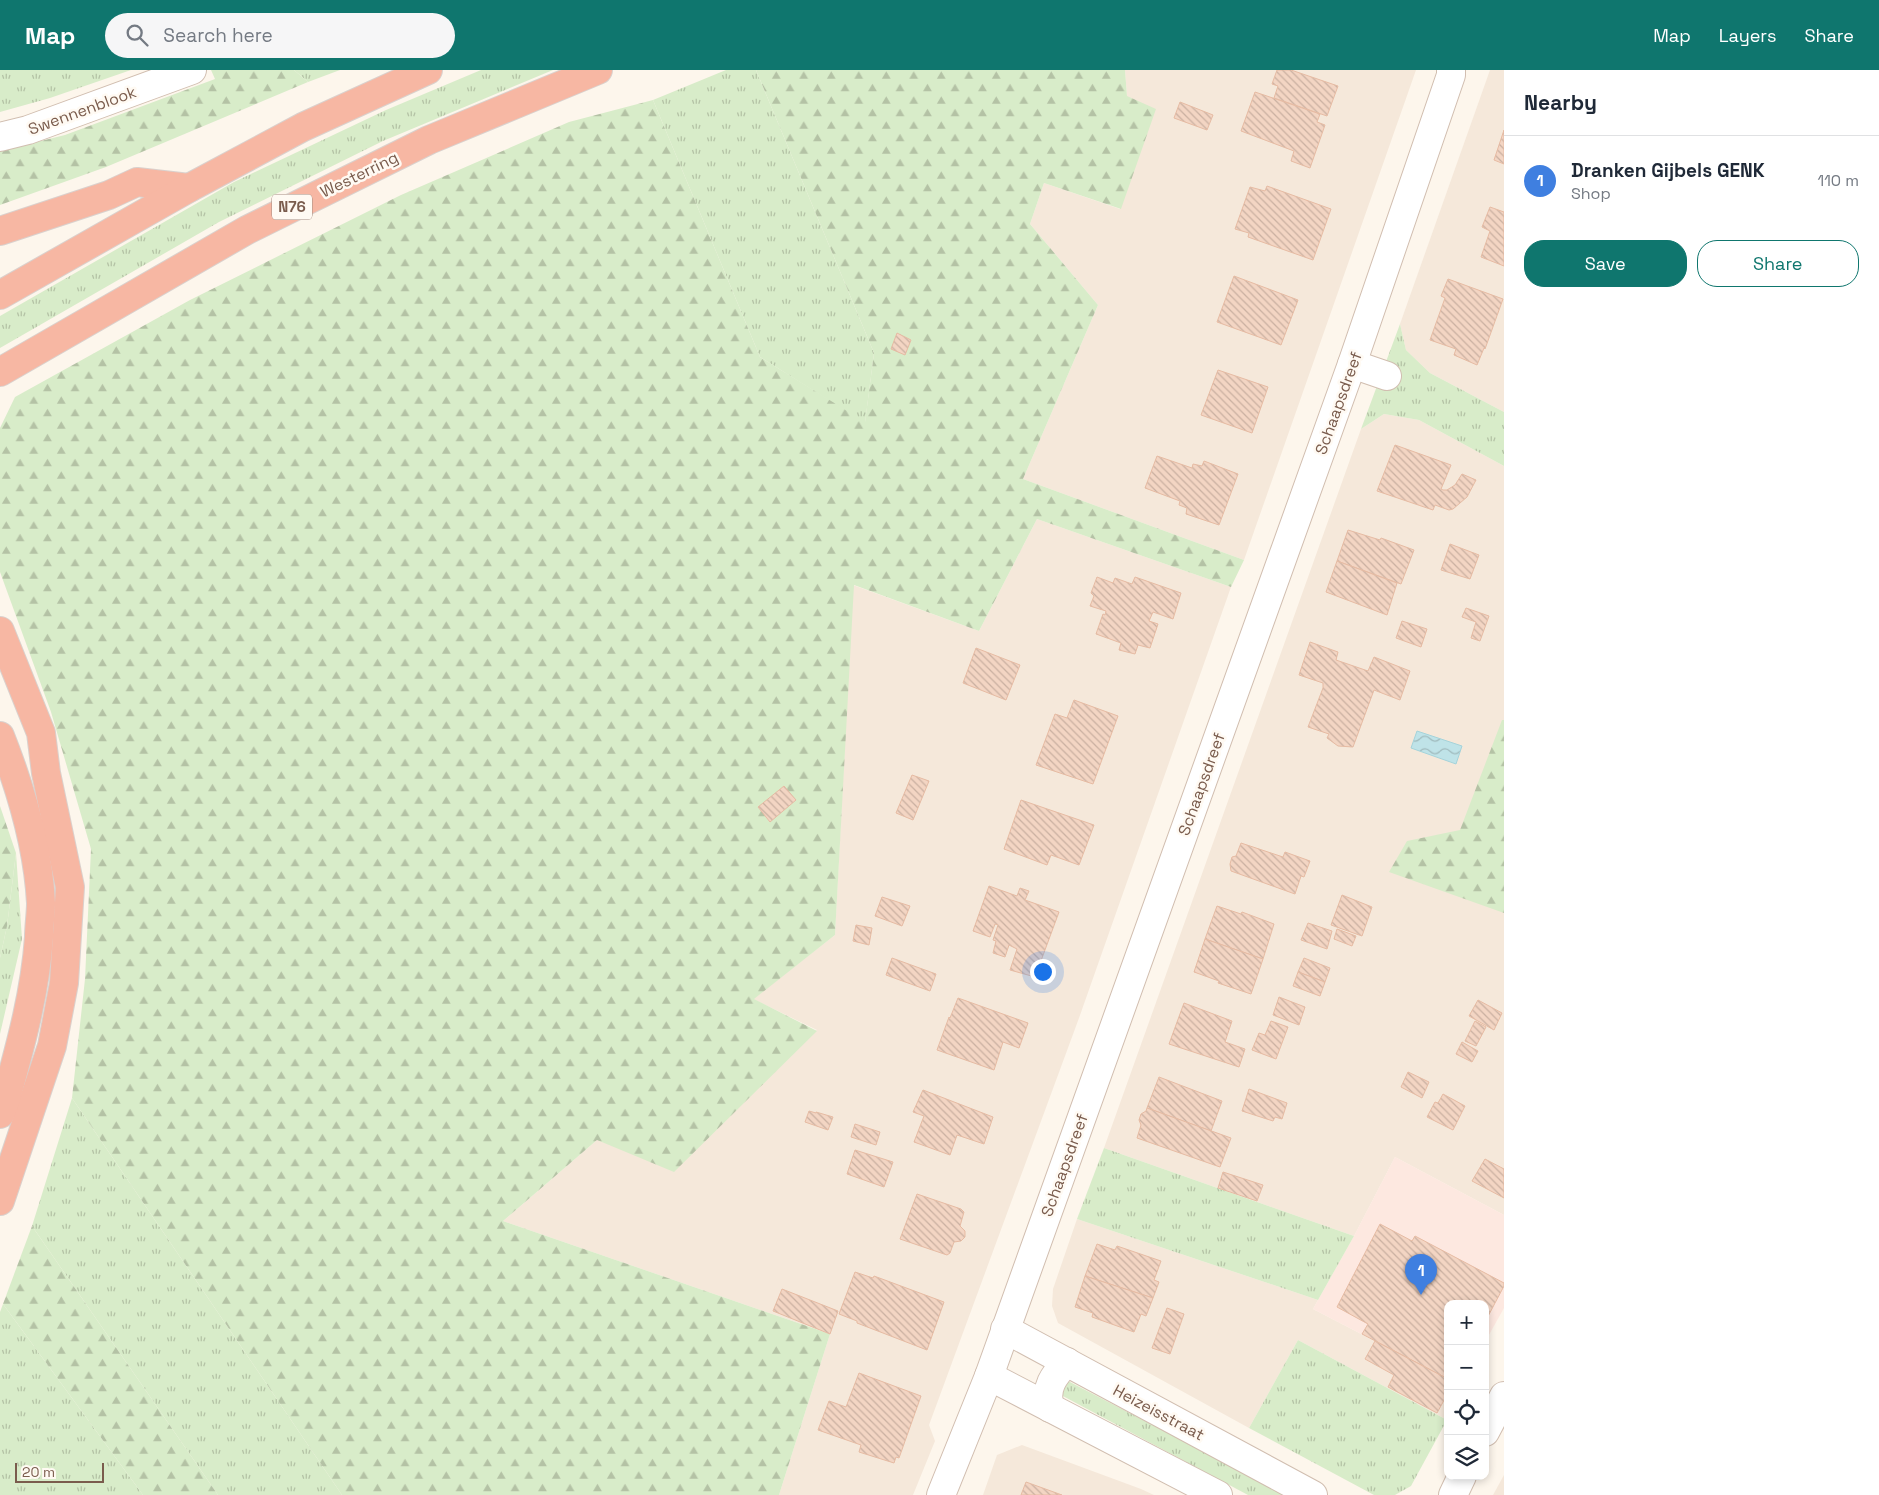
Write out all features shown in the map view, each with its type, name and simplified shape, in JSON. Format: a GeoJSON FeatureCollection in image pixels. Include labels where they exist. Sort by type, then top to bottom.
{"type":"FeatureCollection","features":[{"type":"Feature","properties":{"kind":"highway"},"geometry":{"type":"LineString","coordinates":[[0,295],[189,188],[303,127],[428,70]]}},
{"type":"Feature","properties":{"kind":"highway","name":"Westerring"},"geometry":{"type":"LineString","coordinates":[[0,372],[246,230],[429,140],[598,70]]}},
{"type":"Feature","properties":{"kind":"highway"},"geometry":{"type":"LineString","coordinates":[[0,231],[109,195],[136,182],[189,188]]}},
{"type":"Feature","properties":{"kind":"highway"},"geometry":{"type":"LineString","coordinates":[[0,631],[41,733],[46,773],[70,887],[64,983],[52,1046],[0,1201]]}},
{"type":"Feature","properties":{"kind":"highway"},"geometry":{"type":"LineString","coordinates":[[0,671],[46,773]]}},
{"type":"Feature","properties":{"kind":"highway"},"geometry":{"type":"LineString","coordinates":[[0,736],[13,770],[32,838],[41,904],[37,970],[27,1023],[0,1114]]}},
{"type":"Feature","properties":{"kind":"street","name":"Swennenblook"},"geometry":{"type":"LineString","coordinates":[[0,137],[28,130],[192,70]]}},
{"type":"Feature","properties":{"kind":"street","name":"Schaapsdreef"},"geometry":{"type":"LineString","coordinates":[[941,1495],[989,1376],[1352,364],[1451,70]]}},
{"type":"Feature","properties":{"kind":"street"},"geometry":{"type":"LineString","coordinates":[[1352,364],[1387,376]]}},
{"type":"Feature","properties":{"kind":"street","name":"Heizeisstraat"},"geometry":{"type":"LineString","coordinates":[[1005,1329],[1313,1495]]}},
{"type":"Feature","properties":{"kind":"street"},"geometry":{"type":"LineString","coordinates":[[1050,1408],[1047,1398],[1054,1375],[1067,1362]]}},
{"type":"Feature","properties":{"kind":"street"},"geometry":{"type":"LineString","coordinates":[[989,1376],[1218,1495]]}},
{"type":"Feature","properties":{"kind":"street"},"geometry":{"type":"LineString","coordinates":[[1489,1424],[1504,1396]]}},
{"type":"Feature","properties":{"kind":"street"},"geometry":{"type":"LineString","coordinates":[[1453,1495],[1460,1480]]}},
{"type":"Feature","properties":{"kind":"shaded area"},"geometry":{"type":"Polygon","coordinates":[[[1125,70],[1416,70],[1244,560],[1023,479],[1098,305],[1030,224],[1044,183],[1120,209],[1127,96],[1125,70]]]}},
{"type":"Feature","properties":{"kind":"shaded area"},"geometry":{"type":"Polygon","coordinates":[[[1490,70],[1504,70],[1504,412],[1430,373],[1406,350],[1400,324],[1490,70]]]}},
{"type":"Feature","properties":{"kind":"shaded area"},"geometry":{"type":"Polygon","coordinates":[[[1384,414],[1419,420],[1504,466],[1504,1215],[1395,1157],[1354,1236],[1104,1148],[1361,429],[1384,414]]]}},
{"type":"Feature","properties":{"kind":"shaded area"},"geometry":{"type":"Polygon","coordinates":[[[1037,519],[1231,587],[1079,1018],[929,1425],[935,1441],[913,1495],[779,1495],[830,1334],[503,1221],[597,1140],[817,1030],[753,999],[835,935],[853,585],[979,631],[1037,519]]]}},
{"type":"Feature","properties":{"kind":"shaded area"},"geometry":{"type":"Polygon","coordinates":[[[1395,1157],[1504,1215],[1504,1308],[1489,1335],[1489,1300],[1444,1300],[1444,1377],[1313,1309],[1395,1157]]]}},
{"type":"Feature","properties":{"kind":"shaded area"},"geometry":{"type":"Polygon","coordinates":[[[1077,1219],[1318,1300],[1313,1309],[1444,1377],[1444,1418],[1298,1340],[1249,1428],[1058,1323],[1052,1306],[1053,1289],[1077,1219]]]}},
{"type":"Feature","properties":{"kind":"shaded area"},"geometry":{"type":"Polygon","coordinates":[[[1022,1445],[1154,1495],[983,1495],[997,1455],[1022,1445]]]}},
{"type":"Feature","properties":{"kind":"shaded area"},"geometry":{"type":"Polygon","coordinates":[[[1504,1475],[1504,1495],[1493,1495],[1504,1475]]]}},
{"type":"Feature","properties":{"kind":"green space"},"geometry":{"type":"Polygon","coordinates":[[[0,70],[131,70],[50,98],[0,112],[0,70]]]}},
{"type":"Feature","properties":{"kind":"green space"},"geometry":{"type":"Polygon","coordinates":[[[211,70],[294,70],[308,82],[106,167],[0,205],[0,151],[65,135],[215,79],[211,70]]]}},
{"type":"Feature","properties":{"kind":"green space"},"geometry":{"type":"Polygon","coordinates":[[[294,70],[340,70],[308,82],[294,70]]]}},
{"type":"Feature","properties":{"kind":"green space"},"geometry":{"type":"Polygon","coordinates":[[[481,70],[553,70],[383,141],[219,222],[0,348],[0,316],[234,182],[386,110],[481,70]]]}},
{"type":"Feature","properties":{"kind":"green space"},"geometry":{"type":"Polygon","coordinates":[[[726,70],[756,70],[874,353],[865,423],[760,357],[653,100],[726,70]]]}},
{"type":"Feature","properties":{"kind":"green space"},"geometry":{"type":"Polygon","coordinates":[[[756,70],[1125,70],[1127,96],[1156,109],[1121,209],[1044,183],[1030,224],[1098,305],[1023,479],[1244,560],[1231,587],[1037,519],[979,631],[854,585],[835,935],[754,999],[817,1031],[674,1172],[597,1140],[503,1221],[830,1334],[779,1495],[342,1495],[72,1098],[85,979],[91,849],[51,712],[0,572],[0,428],[15,397],[190,300],[401,195],[569,122],[653,100],[760,357],[865,422],[874,353],[756,70]]]}},
{"type":"Feature","properties":{"kind":"green space"},"geometry":{"type":"Polygon","coordinates":[[[1400,324],[1406,350],[1430,373],[1504,412],[1504,466],[1419,420],[1384,414],[1361,429],[1400,324]]]}},
{"type":"Feature","properties":{"kind":"green space"},"geometry":{"type":"Polygon","coordinates":[[[1502,720],[1504,720],[1504,913],[1389,872],[1407,841],[1460,830],[1502,720]]]}},
{"type":"Feature","properties":{"kind":"green space"},"geometry":{"type":"Polygon","coordinates":[[[0,806],[16,853],[7,926],[0,958],[0,806]]]}},
{"type":"Feature","properties":{"kind":"green space"},"geometry":{"type":"Polygon","coordinates":[[[16,853],[22,939],[0,1034],[0,958],[7,926],[16,853]]]}},
{"type":"Feature","properties":{"kind":"green space"},"geometry":{"type":"Polygon","coordinates":[[[72,1098],[342,1495],[218,1495],[32,1226],[72,1098]]]}},
{"type":"Feature","properties":{"kind":"green space"},"geometry":{"type":"Polygon","coordinates":[[[1104,1148],[1354,1236],[1318,1300],[1077,1219],[1104,1148]]]}},
{"type":"Feature","properties":{"kind":"green space"},"geometry":{"type":"Polygon","coordinates":[[[32,1226],[218,1495],[143,1495],[3,1304],[32,1226]]]}},
{"type":"Feature","properties":{"kind":"green space"},"geometry":{"type":"Polygon","coordinates":[[[3,1304],[143,1495],[0,1495],[0,1312],[3,1304]]]}},
{"type":"Feature","properties":{"kind":"green space"},"geometry":{"type":"Polygon","coordinates":[[[1298,1340],[1444,1418],[1444,1426],[1411,1486],[1395,1495],[1374,1495],[1249,1428],[1298,1340]]]}},
{"type":"Feature","properties":{"kind":"green space"},"geometry":{"type":"Polygon","coordinates":[[[1068,1381],[1287,1495],[1248,1495],[1061,1395],[1060,1384],[1068,1381]]]}},
{"type":"Feature","properties":{"kind":"water"},"geometry":{"type":"Polygon","coordinates":[[[1417,731],[1462,746],[1456,764],[1411,748],[1417,731]]]}},
{"type":"Feature","properties":{"kind":"building"},"geometry":{"type":"Polygon","coordinates":[[[1277,70],[1291,70],[1338,86],[1327,116],[1274,98],[1278,86],[1272,84],[1277,70]]]}},
{"type":"Feature","properties":{"kind":"building"},"geometry":{"type":"Polygon","coordinates":[[[1255,92],[1320,114],[1317,122],[1325,125],[1310,168],[1291,161],[1294,151],[1241,131],[1255,92]]]}},
{"type":"Feature","properties":{"kind":"building"},"geometry":{"type":"Polygon","coordinates":[[[1180,102],[1213,115],[1207,130],[1174,118],[1180,102]]]}},
{"type":"Feature","properties":{"kind":"building"},"geometry":{"type":"Polygon","coordinates":[[[1504,130],[1504,164],[1494,160],[1504,130]]]}},
{"type":"Feature","properties":{"kind":"building"},"geometry":{"type":"Polygon","coordinates":[[[1267,186],[1331,209],[1313,260],[1248,237],[1249,233],[1235,229],[1250,187],[1265,191],[1267,186]]]}},
{"type":"Feature","properties":{"kind":"building"},"geometry":{"type":"Polygon","coordinates":[[[1490,207],[1504,212],[1504,266],[1481,257],[1490,231],[1482,227],[1490,207]]]}},
{"type":"Feature","properties":{"kind":"building"},"geometry":{"type":"Polygon","coordinates":[[[1234,276],[1298,300],[1281,345],[1217,322],[1234,276]]]}},
{"type":"Feature","properties":{"kind":"building"},"geometry":{"type":"Polygon","coordinates":[[[1448,279],[1503,299],[1485,349],[1477,365],[1454,355],[1456,349],[1430,340],[1445,298],[1441,296],[1448,279]]]}},
{"type":"Feature","properties":{"kind":"building"},"geometry":{"type":"Polygon","coordinates":[[[897,333],[911,340],[905,355],[891,349],[897,333]]]}},
{"type":"Feature","properties":{"kind":"building"},"geometry":{"type":"Polygon","coordinates":[[[1218,370],[1268,387],[1252,433],[1201,415],[1218,370]]]}},
{"type":"Feature","properties":{"kind":"building"},"geometry":{"type":"Polygon","coordinates":[[[1395,445],[1451,465],[1441,489],[1443,490],[1447,490],[1455,485],[1462,474],[1476,480],[1467,497],[1453,509],[1449,510],[1435,505],[1433,510],[1377,491],[1395,445]]]}},
{"type":"Feature","properties":{"kind":"building"},"geometry":{"type":"Polygon","coordinates":[[[1157,456],[1192,468],[1193,464],[1202,466],[1204,461],[1238,474],[1219,525],[1186,514],[1187,508],[1179,505],[1180,501],[1145,488],[1157,456]]]}},
{"type":"Feature","properties":{"kind":"building"},"geometry":{"type":"Polygon","coordinates":[[[1348,530],[1380,540],[1381,538],[1414,550],[1401,584],[1337,561],[1348,530]]]}},
{"type":"Feature","properties":{"kind":"building"},"geometry":{"type":"Polygon","coordinates":[[[1450,544],[1479,555],[1470,579],[1441,570],[1450,544]]]}},
{"type":"Feature","properties":{"kind":"building"},"geometry":{"type":"Polygon","coordinates":[[[1337,561],[1397,583],[1387,615],[1326,592],[1337,561]]]}},
{"type":"Feature","properties":{"kind":"building"},"geometry":{"type":"Polygon","coordinates":[[[1097,577],[1113,583],[1115,578],[1132,584],[1135,577],[1181,593],[1173,619],[1153,612],[1149,621],[1158,624],[1150,648],[1138,645],[1135,654],[1119,650],[1121,643],[1096,634],[1103,614],[1105,615],[1106,611],[1090,606],[1094,596],[1091,593],[1097,577]]]}},
{"type":"Feature","properties":{"kind":"building"},"geometry":{"type":"Polygon","coordinates":[[[1466,608],[1489,616],[1480,641],[1471,638],[1476,622],[1462,617],[1466,608]]]}},
{"type":"Feature","properties":{"kind":"building"},"geometry":{"type":"Polygon","coordinates":[[[1402,621],[1427,629],[1421,647],[1396,638],[1402,621]]]}},
{"type":"Feature","properties":{"kind":"building"},"geometry":{"type":"Polygon","coordinates":[[[1310,642],[1338,652],[1336,660],[1368,671],[1374,657],[1410,671],[1400,700],[1374,690],[1353,747],[1338,746],[1327,738],[1329,734],[1308,727],[1323,688],[1323,683],[1299,675],[1310,642]]]}},
{"type":"Feature","properties":{"kind":"building"},"geometry":{"type":"Polygon","coordinates":[[[976,648],[1020,665],[1006,700],[963,683],[976,648]]]}},
{"type":"Feature","properties":{"kind":"building"},"geometry":{"type":"Polygon","coordinates":[[[1074,700],[1118,716],[1093,784],[1036,765],[1055,714],[1067,718],[1074,700]]]}},
{"type":"Feature","properties":{"kind":"building"},"geometry":{"type":"Polygon","coordinates":[[[912,775],[929,781],[913,820],[896,813],[912,775]]]}},
{"type":"Feature","properties":{"kind":"building"},"geometry":{"type":"Polygon","coordinates":[[[784,786],[796,800],[770,822],[758,807],[784,786]]]}},
{"type":"Feature","properties":{"kind":"building"},"geometry":{"type":"Polygon","coordinates":[[[1021,800],[1094,825],[1079,865],[1051,855],[1047,865],[1004,849],[1021,800]]]}},
{"type":"Feature","properties":{"kind":"building"},"geometry":{"type":"Polygon","coordinates":[[[1241,843],[1283,857],[1285,852],[1310,861],[1304,877],[1301,876],[1295,894],[1231,871],[1232,857],[1236,856],[1241,843]]]}},
{"type":"Feature","properties":{"kind":"building"},"geometry":{"type":"Polygon","coordinates":[[[989,886],[1017,896],[1020,888],[1029,891],[1025,900],[1059,912],[1035,977],[1010,970],[1017,949],[1009,945],[1005,957],[993,953],[996,941],[993,940],[998,925],[995,924],[990,937],[973,931],[989,886]]]}},
{"type":"Feature","properties":{"kind":"building"},"geometry":{"type":"Polygon","coordinates":[[[1342,895],[1372,907],[1362,936],[1331,925],[1342,895]]]}},
{"type":"Feature","properties":{"kind":"building"},"geometry":{"type":"Polygon","coordinates":[[[882,897],[910,906],[902,926],[875,916],[882,897]]]}},
{"type":"Feature","properties":{"kind":"building"},"geometry":{"type":"Polygon","coordinates":[[[1217,906],[1241,914],[1242,912],[1274,924],[1263,959],[1205,939],[1217,906]]]}},
{"type":"Feature","properties":{"kind":"building"},"geometry":{"type":"Polygon","coordinates":[[[1308,923],[1332,931],[1327,949],[1301,940],[1308,923]]]}},
{"type":"Feature","properties":{"kind":"building"},"geometry":{"type":"Polygon","coordinates":[[[856,925],[872,928],[869,945],[853,941],[856,925]]]}},
{"type":"Feature","properties":{"kind":"building"},"geometry":{"type":"Polygon","coordinates":[[[1337,929],[1356,936],[1352,946],[1334,939],[1337,929]]]}},
{"type":"Feature","properties":{"kind":"building"},"geometry":{"type":"Polygon","coordinates":[[[1205,939],[1263,959],[1251,994],[1218,983],[1219,981],[1194,972],[1205,939]]]}},
{"type":"Feature","properties":{"kind":"building"},"geometry":{"type":"Polygon","coordinates":[[[892,958],[936,974],[930,991],[886,975],[892,958]]]}},
{"type":"Feature","properties":{"kind":"building"},"geometry":{"type":"Polygon","coordinates":[[[1304,958],[1330,968],[1325,982],[1298,972],[1304,958]]]}},
{"type":"Feature","properties":{"kind":"building"},"geometry":{"type":"Polygon","coordinates":[[[1298,972],[1325,982],[1320,996],[1293,986],[1298,972]]]}},
{"type":"Feature","properties":{"kind":"building"},"geometry":{"type":"Polygon","coordinates":[[[1279,997],[1305,1007],[1299,1025],[1273,1015],[1279,997]]]}},
{"type":"Feature","properties":{"kind":"building"},"geometry":{"type":"Polygon","coordinates":[[[958,998],[1028,1023],[1019,1048],[1003,1042],[994,1070],[937,1050],[958,998]]]}},
{"type":"Feature","properties":{"kind":"building"},"geometry":{"type":"Polygon","coordinates":[[[1478,1000],[1502,1013],[1494,1030],[1469,1016],[1478,1000]]]}},
{"type":"Feature","properties":{"kind":"building"},"geometry":{"type":"Polygon","coordinates":[[[1184,1003],[1232,1021],[1225,1042],[1245,1049],[1239,1067],[1169,1044],[1184,1003]]]}},
{"type":"Feature","properties":{"kind":"building"},"geometry":{"type":"Polygon","coordinates":[[[1271,1021],[1288,1027],[1276,1059],[1252,1050],[1259,1033],[1265,1035],[1271,1021]]]}},
{"type":"Feature","properties":{"kind":"building"},"geometry":{"type":"Polygon","coordinates":[[[1475,1021],[1486,1027],[1476,1046],[1465,1041],[1475,1021]]]}},
{"type":"Feature","properties":{"kind":"building"},"geometry":{"type":"Polygon","coordinates":[[[1462,1042],[1478,1051],[1472,1062],[1456,1054],[1462,1042]]]}},
{"type":"Feature","properties":{"kind":"building"},"geometry":{"type":"Polygon","coordinates":[[[1408,1072],[1429,1082],[1422,1098],[1401,1087],[1408,1072]]]}},
{"type":"Feature","properties":{"kind":"building"},"geometry":{"type":"Polygon","coordinates":[[[1159,1077],[1222,1101],[1211,1131],[1147,1108],[1159,1077]]]}},
{"type":"Feature","properties":{"kind":"building"},"geometry":{"type":"Polygon","coordinates":[[[1249,1089],[1287,1103],[1282,1119],[1275,1117],[1273,1121],[1242,1111],[1249,1089]]]}},
{"type":"Feature","properties":{"kind":"building"},"geometry":{"type":"Polygon","coordinates":[[[923,1090],[993,1117],[984,1144],[957,1135],[950,1155],[914,1142],[924,1116],[913,1112],[923,1090]]]}},
{"type":"Feature","properties":{"kind":"building"},"geometry":{"type":"Polygon","coordinates":[[[1443,1094],[1465,1106],[1453,1130],[1427,1117],[1435,1102],[1438,1103],[1443,1094]]]}},
{"type":"Feature","properties":{"kind":"building"},"geometry":{"type":"Polygon","coordinates":[[[1147,1108],[1231,1138],[1220,1167],[1137,1138],[1141,1125],[1139,1120],[1141,1114],[1147,1108]]]}},
{"type":"Feature","properties":{"kind":"building"},"geometry":{"type":"Polygon","coordinates":[[[809,1111],[833,1117],[828,1130],[805,1122],[809,1111]]]}},
{"type":"Feature","properties":{"kind":"building"},"geometry":{"type":"Polygon","coordinates":[[[855,1124],[880,1132],[876,1145],[851,1137],[855,1124]]]}},
{"type":"Feature","properties":{"kind":"building"},"geometry":{"type":"Polygon","coordinates":[[[855,1150],[893,1162],[884,1187],[847,1174],[855,1150]]]}},
{"type":"Feature","properties":{"kind":"building"},"geometry":{"type":"Polygon","coordinates":[[[1485,1159],[1504,1169],[1504,1198],[1472,1181],[1485,1159]]]}},
{"type":"Feature","properties":{"kind":"building"},"geometry":{"type":"Polygon","coordinates":[[[1223,1172],[1263,1185],[1257,1201],[1218,1188],[1223,1172]]]}},
{"type":"Feature","properties":{"kind":"building"},"geometry":{"type":"Polygon","coordinates":[[[917,1194],[961,1209],[964,1212],[960,1226],[965,1231],[965,1237],[961,1241],[954,1242],[950,1253],[947,1255],[900,1239],[917,1194]]]}},
{"type":"Feature","properties":{"kind":"building"},"geometry":{"type":"Polygon","coordinates":[[[1380,1224],[1412,1241],[1415,1236],[1504,1283],[1489,1314],[1489,1300],[1444,1300],[1444,1377],[1362,1334],[1368,1324],[1337,1307],[1380,1224]]]}},
{"type":"Feature","properties":{"kind":"building"},"geometry":{"type":"Polygon","coordinates":[[[1097,1244],[1115,1250],[1117,1246],[1161,1261],[1154,1280],[1159,1282],[1153,1298],[1085,1276],[1097,1244]]]}},
{"type":"Feature","properties":{"kind":"building"},"geometry":{"type":"Polygon","coordinates":[[[855,1272],[873,1278],[874,1276],[944,1302],[927,1350],[857,1323],[857,1321],[839,1314],[855,1272]]]}},
{"type":"Feature","properties":{"kind":"building"},"geometry":{"type":"Polygon","coordinates":[[[1085,1276],[1153,1298],[1146,1316],[1141,1314],[1134,1332],[1092,1317],[1093,1313],[1075,1307],[1085,1276]]]}},
{"type":"Feature","properties":{"kind":"building"},"geometry":{"type":"Polygon","coordinates":[[[782,1289],[838,1311],[830,1334],[773,1311],[782,1289]]]}},
{"type":"Feature","properties":{"kind":"building"},"geometry":{"type":"Polygon","coordinates":[[[1167,1308],[1184,1314],[1170,1354],[1152,1348],[1167,1308]]]}},
{"type":"Feature","properties":{"kind":"building"},"geometry":{"type":"Polygon","coordinates":[[[1375,1341],[1444,1377],[1444,1400],[1437,1413],[1388,1387],[1394,1375],[1365,1359],[1375,1341]]]}},
{"type":"Feature","properties":{"kind":"building"},"geometry":{"type":"Polygon","coordinates":[[[859,1373],[921,1396],[899,1458],[896,1457],[894,1463],[859,1452],[861,1445],[818,1430],[829,1401],[846,1407],[859,1373]]]}},
{"type":"Feature","properties":{"kind":"building"},"geometry":{"type":"Polygon","coordinates":[[[1026,1482],[1062,1495],[1021,1495],[1026,1482]]]}},
{"type":"Feature","properties":{"kind":"place","name":"Dranken Gijbels GENK"},"geometry":{"type":"Point","coordinates":[1421,1295]}}]}
